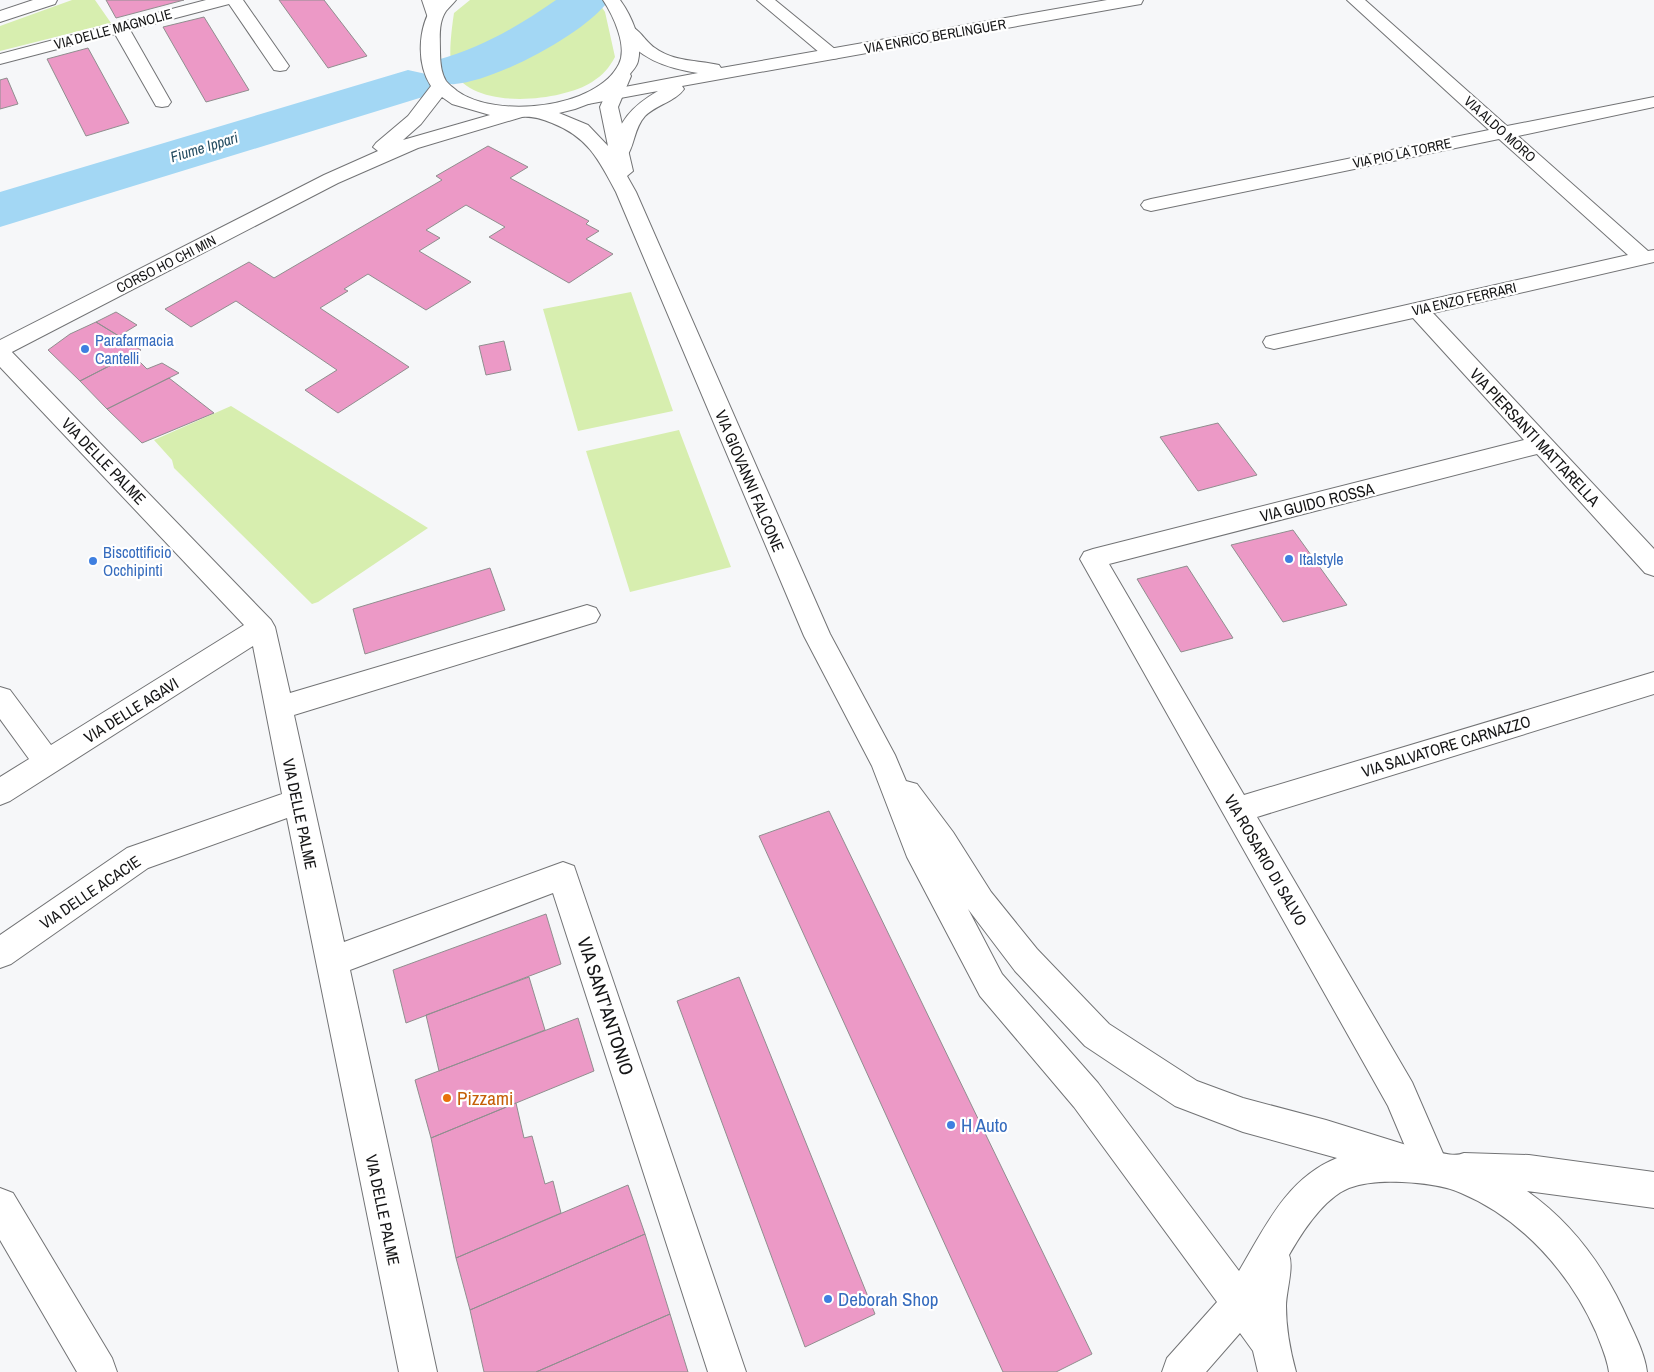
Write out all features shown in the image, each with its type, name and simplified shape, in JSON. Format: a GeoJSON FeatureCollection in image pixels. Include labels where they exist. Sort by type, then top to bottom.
{"type":"FeatureCollection","features":[{"type":"Feature","properties":{"kind":"street"},"geometry":{"type":"LineString","coordinates":[[0,17],[49,0]]}},
{"type":"Feature","properties":{"kind":"street","name":"VIA DELLE MAGNOLIE"},"geometry":{"type":"LineString","coordinates":[[0,59],[226,0]]}},
{"type":"Feature","properties":{"kind":"street"},"geometry":{"type":"LineString","coordinates":[[235,0],[280,66]]}},
{"type":"Feature","properties":{"kind":"street"},"geometry":{"type":"LineString","coordinates":[[448,0],[432,7],[430,60],[440,87],[459,101],[487,110],[526,112],[561,118],[582,128],[597,141],[626,192]]}},
{"type":"Feature","properties":{"kind":"street"},"geometry":{"type":"LineString","coordinates":[[611,0],[649,52],[666,60],[692,67],[734,71]]}},
{"type":"Feature","properties":{"kind":"street"},"geometry":{"type":"LineString","coordinates":[[764,0],[832,54]]}},
{"type":"Feature","properties":{"kind":"street","name":"VIA ENRICO BERLINGUER"},"geometry":{"type":"LineString","coordinates":[[734,71],[1135,0]]}},
{"type":"Feature","properties":{"kind":"street","name":"VIA ALDO MORO"},"geometry":{"type":"LineString","coordinates":[[1355,0],[1502,132],[1649,258]]}},
{"type":"Feature","properties":{"kind":"street"},"geometry":{"type":"LineString","coordinates":[[622,15],[630,54],[609,107],[620,152],[626,192]]}},
{"type":"Feature","properties":{"kind":"street"},"geometry":{"type":"LineString","coordinates":[[120,28],[162,102]]}},
{"type":"Feature","properties":{"kind":"street"},"geometry":{"type":"LineString","coordinates":[[331,180],[411,144],[526,112],[564,107],[613,94],[734,71]]}},
{"type":"Feature","properties":{"kind":"street"},"geometry":{"type":"LineString","coordinates":[[585,100],[614,83],[624,73]]}},
{"type":"Feature","properties":{"kind":"street"},"geometry":{"type":"LineString","coordinates":[[620,152],[624,136],[632,118],[651,102],[699,78]]}},
{"type":"Feature","properties":{"kind":"street"},"geometry":{"type":"LineString","coordinates":[[331,180],[382,148],[406,130],[424,111],[440,87]]}},
{"type":"Feature","properties":{"kind":"street","name":"VIA PIO LA TORRE"},"geometry":{"type":"LineString","coordinates":[[1151,205],[1654,102]]}},
{"type":"Feature","properties":{"kind":"street","name":"CORSO HO CHI MIN"},"geometry":{"type":"LineString","coordinates":[[0,351],[331,180]]}},
{"type":"Feature","properties":{"kind":"street","name":"VIA GIOVANNI FALCONE"},"geometry":{"type":"LineString","coordinates":[[626,192],[817,636],[885,764]]}},
{"type":"Feature","properties":{"kind":"street","name":"VIA ENZO FERRARI"},"geometry":{"type":"LineString","coordinates":[[1274,342],[1649,258]]}},
{"type":"Feature","properties":{"kind":"street","name":"VIA PIERSANTI MATTARELLA"},"geometry":{"type":"LineString","coordinates":[[1417,309],[1654,566]]}},
{"type":"Feature","properties":{"kind":"street","name":"VIA DELLE PALME"},"geometry":{"type":"LineString","coordinates":[[0,351],[262,627],[418,1372]]}},
{"type":"Feature","properties":{"kind":"street","name":"VIA GUIDO ROSSA"},"geometry":{"type":"LineString","coordinates":[[1093,559],[1542,444]]}},
{"type":"Feature","properties":{"kind":"street","name":"VIA ROSARIO DI SALVO"},"geometry":{"type":"LineString","coordinates":[[1093,559],[1400,1094],[1429,1166]]}},
{"type":"Feature","properties":{"kind":"street"},"geometry":{"type":"LineString","coordinates":[[278,708],[587,615]]}},
{"type":"Feature","properties":{"kind":"street","name":"VIA DELLE AGAVI"},"geometry":{"type":"LineString","coordinates":[[0,792],[262,627]]}},
{"type":"Feature","properties":{"kind":"street","name":"VIA SALVATORE CARNAZZO"},"geometry":{"type":"LineString","coordinates":[[1238,810],[1654,682]]}},
{"type":"Feature","properties":{"kind":"street"},"geometry":{"type":"LineString","coordinates":[[0,698],[48,762]]}},
{"type":"Feature","properties":{"kind":"street"},"geometry":{"type":"LineString","coordinates":[[885,764],[942,841],[986,910],[1026,960],[1097,1035],[1187,1094],[1243,1115],[1429,1166],[1496,1191],[1540,1222],[1578,1264],[1608,1314],[1628,1372]]}},
{"type":"Feature","properties":{"kind":"street"},"geometry":{"type":"LineString","coordinates":[[885,764],[918,847],[991,984],[1086,1095],[1240,1303],[1273,1357]]}},
{"type":"Feature","properties":{"kind":"street","name":"VIA DELLE ACACIE"},"geometry":{"type":"LineString","coordinates":[[0,952],[138,858],[298,801]]}},
{"type":"Feature","properties":{"kind":"street","name":"VIA SANT'ANTONIO"},"geometry":{"type":"LineString","coordinates":[[331,962],[563,876],[727,1372]]}},
{"type":"Feature","properties":{"kind":"street"},"geometry":{"type":"LineString","coordinates":[[1181,1372],[1240,1303],[1297,1207],[1327,1180],[1365,1165],[1429,1166],[1530,1173],[1654,1190]]}},
{"type":"Feature","properties":{"kind":"street"},"geometry":{"type":"LineString","coordinates":[[0,1206],[98,1372]]}},
{"type":"Feature","properties":{"kind":"street"},"geometry":{"type":"LineString","coordinates":[[1273,1357],[1266,1289],[1276,1244]]}},
{"type":"Feature","properties":{"kind":"green space"},"geometry":{"type":"Polygon","coordinates":[[[72,0],[95,0],[111,23],[0,51],[0,26],[72,0]]]}},
{"type":"Feature","properties":{"kind":"green space"},"geometry":{"type":"Polygon","coordinates":[[[470,0],[597,0],[605,12],[615,57],[605,71],[592,82],[578,89],[559,94],[538,98],[516,99],[495,97],[476,91],[461,81],[452,67],[450,56],[454,13],[470,0]]]}},
{"type":"Feature","properties":{"kind":"green space"},"geometry":{"type":"Polygon","coordinates":[[[631,292],[673,411],[578,431],[543,309],[631,292]]]}},
{"type":"Feature","properties":{"kind":"green space"},"geometry":{"type":"Polygon","coordinates":[[[231,406],[428,528],[318,602],[312,604],[174,468],[172,460],[154,440],[231,406]]]}},
{"type":"Feature","properties":{"kind":"green space"},"geometry":{"type":"Polygon","coordinates":[[[679,430],[731,567],[630,592],[586,451],[679,430]]]}},
{"type":"Feature","properties":{"kind":"building"},"geometry":{"type":"Polygon","coordinates":[[[106,0],[184,0],[116,18],[106,0]]]}},
{"type":"Feature","properties":{"kind":"building"},"geometry":{"type":"Polygon","coordinates":[[[279,0],[324,0],[367,56],[328,68],[279,0]]]}},
{"type":"Feature","properties":{"kind":"building"},"geometry":{"type":"Polygon","coordinates":[[[204,17],[249,90],[206,102],[163,27],[204,17]]]}},
{"type":"Feature","properties":{"kind":"building"},"geometry":{"type":"Polygon","coordinates":[[[88,48],[129,123],[86,136],[47,59],[88,48]]]}},
{"type":"Feature","properties":{"kind":"building"},"geometry":{"type":"Polygon","coordinates":[[[7,78],[18,104],[0,109],[0,80],[7,78]]]}},
{"type":"Feature","properties":{"kind":"building"},"geometry":{"type":"Polygon","coordinates":[[[488,146],[528,167],[510,178],[589,221],[586,224],[599,231],[586,239],[613,254],[569,283],[489,237],[505,227],[466,205],[426,230],[440,238],[419,251],[471,282],[426,310],[368,274],[344,289],[348,291],[320,308],[409,367],[338,413],[305,390],[337,370],[236,301],[191,327],[165,309],[249,262],[274,278],[442,180],[436,176],[488,146]]]}},
{"type":"Feature","properties":{"kind":"building"},"geometry":{"type":"Polygon","coordinates":[[[116,312],[137,325],[119,336],[96,322],[116,312]]]}},
{"type":"Feature","properties":{"kind":"building"},"geometry":{"type":"Polygon","coordinates":[[[96,322],[141,350],[80,381],[48,350],[70,334],[96,322]]]}},
{"type":"Feature","properties":{"kind":"building"},"geometry":{"type":"Polygon","coordinates":[[[504,341],[511,370],[486,375],[479,346],[504,341]]]}},
{"type":"Feature","properties":{"kind":"building"},"geometry":{"type":"Polygon","coordinates":[[[132,354],[147,369],[162,363],[179,373],[107,409],[80,381],[132,354]]]}},
{"type":"Feature","properties":{"kind":"building"},"geometry":{"type":"Polygon","coordinates":[[[169,378],[214,413],[142,443],[107,409],[169,378]]]}},
{"type":"Feature","properties":{"kind":"building"},"geometry":{"type":"Polygon","coordinates":[[[1218,423],[1257,475],[1198,491],[1160,437],[1218,423]]]}},
{"type":"Feature","properties":{"kind":"building"},"geometry":{"type":"Polygon","coordinates":[[[1293,530],[1347,605],[1283,622],[1231,545],[1293,530]]]}},
{"type":"Feature","properties":{"kind":"building"},"geometry":{"type":"Polygon","coordinates":[[[1187,566],[1233,638],[1181,652],[1137,579],[1187,566]]]}},
{"type":"Feature","properties":{"kind":"building"},"geometry":{"type":"Polygon","coordinates":[[[490,568],[505,610],[365,654],[353,609],[490,568]]]}},
{"type":"Feature","properties":{"kind":"building"},"geometry":{"type":"Polygon","coordinates":[[[829,811],[1092,1354],[1056,1372],[1003,1372],[759,836],[829,811]]]}},
{"type":"Feature","properties":{"kind":"building"},"geometry":{"type":"Polygon","coordinates":[[[546,914],[561,964],[406,1023],[393,970],[546,914]]]}},
{"type":"Feature","properties":{"kind":"building"},"geometry":{"type":"Polygon","coordinates":[[[529,977],[545,1030],[439,1071],[426,1015],[529,977]]]}},
{"type":"Feature","properties":{"kind":"building"},"geometry":{"type":"Polygon","coordinates":[[[739,977],[875,1314],[805,1347],[677,1001],[739,977]]]}},
{"type":"Feature","properties":{"kind":"building"},"geometry":{"type":"Polygon","coordinates":[[[578,1018],[594,1071],[431,1138],[415,1080],[578,1018]]]}},
{"type":"Feature","properties":{"kind":"building"},"geometry":{"type":"Polygon","coordinates":[[[516,1103],[524,1138],[532,1136],[545,1184],[553,1181],[561,1213],[456,1258],[431,1138],[516,1103]]]}},
{"type":"Feature","properties":{"kind":"building"},"geometry":{"type":"Polygon","coordinates":[[[628,1185],[645,1234],[470,1310],[456,1258],[628,1185]]]}},
{"type":"Feature","properties":{"kind":"building"},"geometry":{"type":"Polygon","coordinates":[[[645,1234],[670,1314],[536,1372],[484,1372],[470,1310],[645,1234]]]}},
{"type":"Feature","properties":{"kind":"building"},"geometry":{"type":"Polygon","coordinates":[[[670,1314],[688,1372],[536,1372],[670,1314]]]}},
{"type":"Feature","properties":{"kind":"waterway","name":"Fiume Ippari"},"geometry":{"type":"LineString","coordinates":[[454,70],[483,62],[536,36],[586,0]]}},
{"type":"Feature","properties":{"kind":"waterway","name":"Fiume Ippari"},"geometry":{"type":"LineString","coordinates":[[0,210],[408,85]]}},
{"type":"Feature","properties":{"kind":"place","name":"Parafarmacia Cantelli"},"geometry":{"type":"Point","coordinates":[85,349]}},
{"type":"Feature","properties":{"kind":"place","name":"Italstyle"},"geometry":{"type":"Point","coordinates":[1289,559]}},
{"type":"Feature","properties":{"kind":"place","name":"Biscottificio Occhipinti"},"geometry":{"type":"Point","coordinates":[93,561]}},
{"type":"Feature","properties":{"kind":"place","name":"Pizzami"},"geometry":{"type":"Point","coordinates":[447,1098]}},
{"type":"Feature","properties":{"kind":"place","name":"H Auto"},"geometry":{"type":"Point","coordinates":[951,1125]}},
{"type":"Feature","properties":{"kind":"place","name":"Deborah Shop"},"geometry":{"type":"Point","coordinates":[828,1299]}}]}
